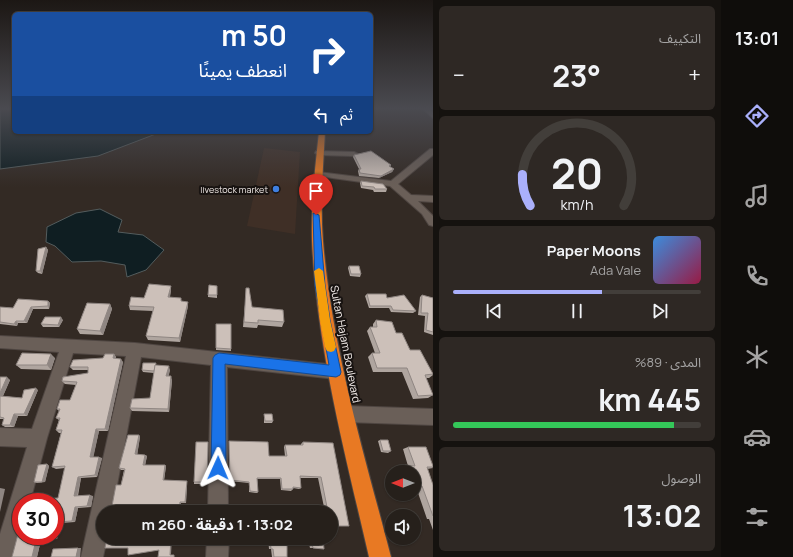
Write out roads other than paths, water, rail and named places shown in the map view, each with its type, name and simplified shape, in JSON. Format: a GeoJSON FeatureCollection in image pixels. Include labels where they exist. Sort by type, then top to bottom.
{"type":"FeatureCollection","features":[{"type":"Feature","properties":{"kind":"highway","name":"Sultan Hajam Boulevard"},"geometry":{"type":"LineString","coordinates":[[322,135],[319,153],[316,215],[320,285],[325,320],[336,372],[380,557]]}},
{"type":"Feature","properties":{"kind":"street"},"geometry":{"type":"LineString","coordinates":[[393,184],[433,152]]}},
{"type":"Feature","properties":{"kind":"street"},"geometry":{"type":"LineString","coordinates":[[319,153],[354,154]]}},
{"type":"Feature","properties":{"kind":"street"},"geometry":{"type":"LineString","coordinates":[[318,174],[393,184],[425,212],[433,223]]}},
{"type":"Feature","properties":{"kind":"street"},"geometry":{"type":"LineString","coordinates":[[410,198],[433,199]]}},
{"type":"Feature","properties":{"kind":"street"},"geometry":{"type":"LineString","coordinates":[[0,342],[135,350],[336,372]]}},
{"type":"Feature","properties":{"kind":"street"},"geometry":{"type":"LineString","coordinates":[[4,557],[38,438],[68,346]]}},
{"type":"Feature","properties":{"kind":"street"},"geometry":{"type":"LineString","coordinates":[[92,557],[135,350]]}},
{"type":"Feature","properties":{"kind":"street"},"geometry":{"type":"LineString","coordinates":[[218,505],[219,358]]}},
{"type":"Feature","properties":{"kind":"street"},"geometry":{"type":"LineString","coordinates":[[346,414],[433,417]]}},
{"type":"Feature","properties":{"kind":"street"},"geometry":{"type":"LineString","coordinates":[[0,437],[38,438]]}},
{"type":"Feature","properties":{"kind":"street"},"geometry":{"type":"LineString","coordinates":[[217,557],[218,545]]}},
{"type":"Feature","properties":{"kind":"place","name":"livestock market"},"geometry":{"type":"Point","coordinates":[276,189]}}]}
